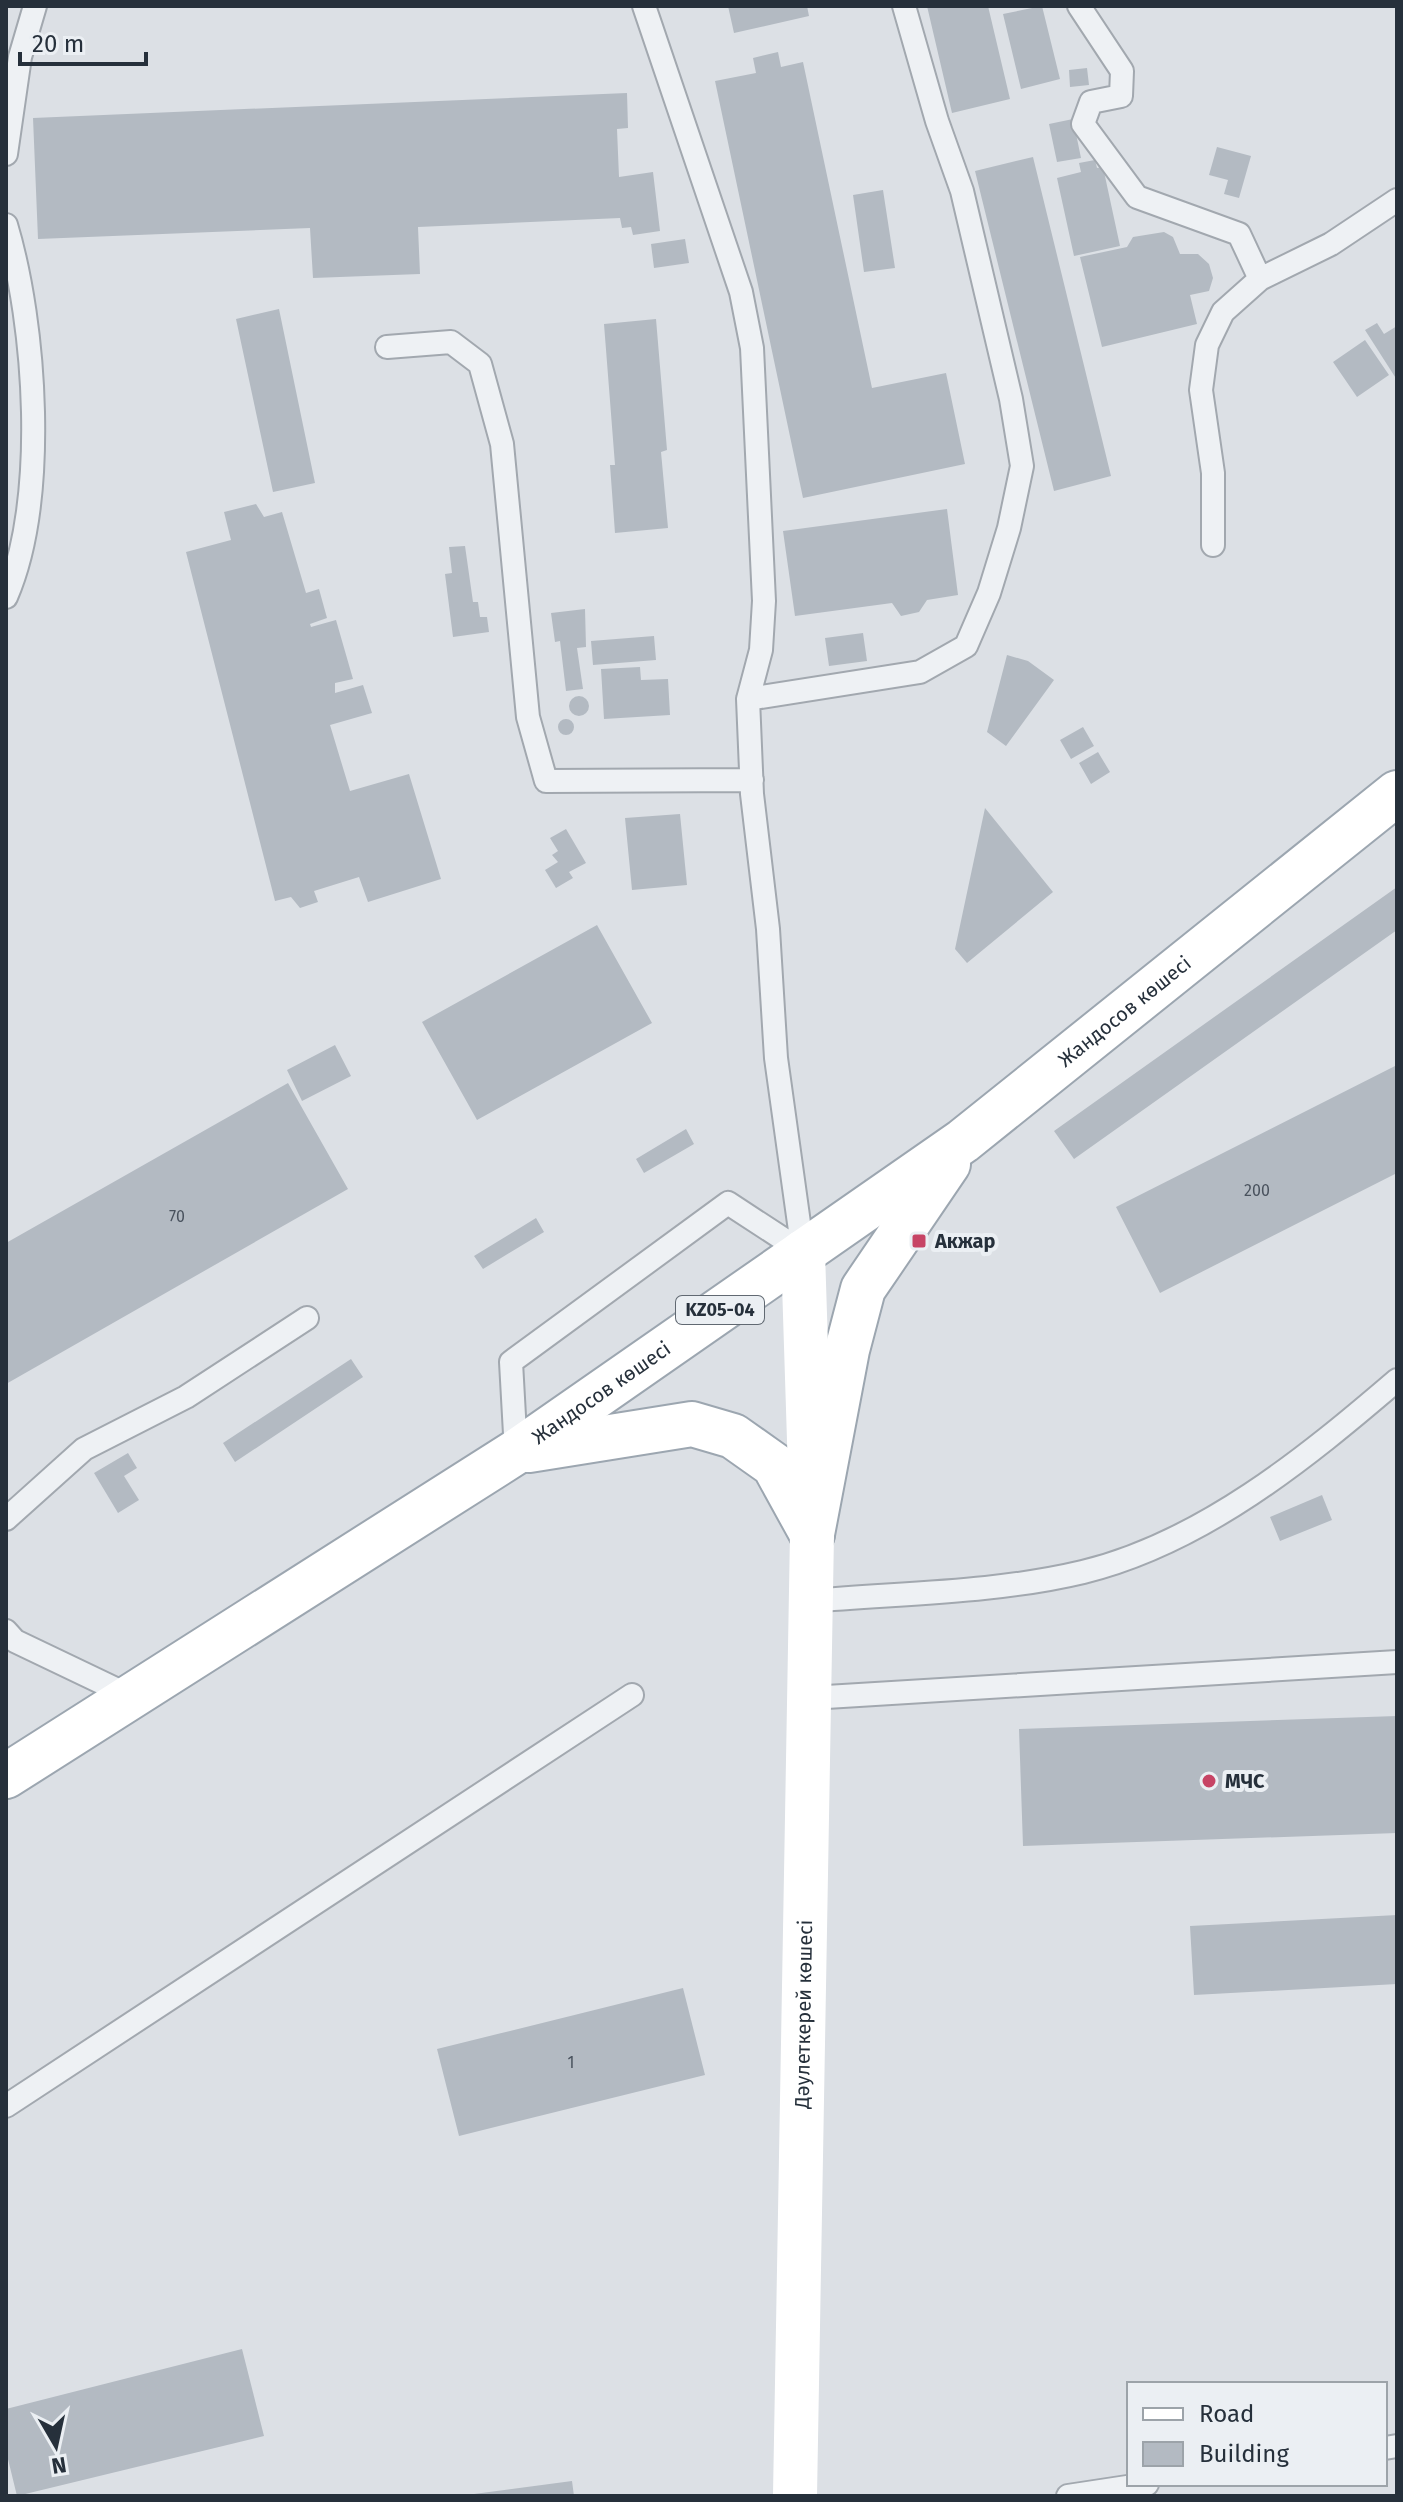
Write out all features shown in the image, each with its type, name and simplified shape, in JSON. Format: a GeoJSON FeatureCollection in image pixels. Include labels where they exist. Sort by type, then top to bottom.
{"type":"FeatureCollection","features":[{"type":"Feature","properties":{"kind":"main road","name":"Жандосов көшесі"},"geometry":{"type":"LineString","coordinates":[[6,1776],[516,1452],[963,1141],[1397,793]]}},
{"type":"Feature","properties":{"kind":"main road"},"geometry":{"type":"LineString","coordinates":[[812,1534],[847,1350],[863,1289],[963,1141]]}},
{"type":"Feature","properties":{"kind":"main road"},"geometry":{"type":"LineString","coordinates":[[803,1252],[812,1534]]}},
{"type":"Feature","properties":{"kind":"main road"},"geometry":{"type":"LineString","coordinates":[[516,1452],[692,1424],[733,1436],[774,1465],[812,1534]]}},
{"type":"Feature","properties":{"kind":"main road","name":"Дәулеткерей көшесі"},"geometry":{"type":"LineString","coordinates":[[795,2496],[812,1534]]}},
{"type":"Feature","properties":{"kind":"lane"},"geometry":{"type":"LineString","coordinates":[[6,154],[20,57],[35,6]]}},
{"type":"Feature","properties":{"kind":"lane"},"geometry":{"type":"LineString","coordinates":[[748,699],[920,672],[966,646],[989,593],[1009,528],[1022,466],[1011,399],[962,191],[937,121],[904,6]]}},
{"type":"Feature","properties":{"kind":"lane"},"geometry":{"type":"LineString","coordinates":[[1079,6],[1122,71],[1121,96],[1091,102],[1083,124],[1137,197],[1239,234],[1260,279]]}},
{"type":"Feature","properties":{"kind":"lane"},"geometry":{"type":"LineString","coordinates":[[638,9],[741,292],[752,348],[764,601],[761,650],[748,699],[752,780],[768,929],[776,1058],[803,1252]]}},
{"type":"Feature","properties":{"kind":"lane"},"geometry":{"type":"LineString","coordinates":[[1213,545],[1213,473],[1201,390],[1207,345],[1223,312],[1260,279],[1331,244],[1397,200]]}},
{"type":"Feature","properties":{"kind":"lane"},"geometry":{"type":"LineString","coordinates":[[6,225],[26,314],[32,388],[30,487],[17,572],[6,597]]}},
{"type":"Feature","properties":{"kind":"lane"},"geometry":{"type":"LineString","coordinates":[[387,347],[451,342],[480,364],[502,444],[528,717],[546,781],[752,780]]}},
{"type":"Feature","properties":{"kind":"lane"},"geometry":{"type":"LineString","coordinates":[[516,1452],[511,1362],[728,1203],[803,1252]]}},
{"type":"Feature","properties":{"kind":"lane"},"geometry":{"type":"LineString","coordinates":[[6,1519],[84,1449],[186,1397],[307,1318]]}},
{"type":"Feature","properties":{"kind":"lane"},"geometry":{"type":"LineString","coordinates":[[811,1601],[1012,1584],[1083,1572],[1126,1559],[1171,1539],[1236,1503],[1336,1432],[1397,1380]]}},
{"type":"Feature","properties":{"kind":"lane"},"geometry":{"type":"LineString","coordinates":[[6,1631],[15,1641],[130,1696]]}},
{"type":"Feature","properties":{"kind":"lane"},"geometry":{"type":"LineString","coordinates":[[810,1698],[1397,1662]]}},
{"type":"Feature","properties":{"kind":"lane"},"geometry":{"type":"LineString","coordinates":[[6,2106],[632,1695]]}},
{"type":"Feature","properties":{"kind":"lane"},"geometry":{"type":"LineString","coordinates":[[1068,2496],[1134,2486]]}},
{"type":"Feature","properties":{"kind":"building"},"geometry":{"type":"Polygon","coordinates":[[[728,6],[807,6],[809,16],[734,33],[728,6]]]}},
{"type":"Feature","properties":{"kind":"building"},"geometry":{"type":"Polygon","coordinates":[[[927,6],[988,6],[1010,99],[952,113],[927,6]]]}},
{"type":"Feature","properties":{"kind":"building"},"geometry":{"type":"Polygon","coordinates":[[[1042,6],[1060,79],[1021,89],[1003,14],[1042,6]]]}},
{"type":"Feature","properties":{"kind":"building"},"geometry":{"type":"Polygon","coordinates":[[[778,52],[781,67],[803,62],[872,388],[946,373],[965,464],[803,498],[715,81],[756,73],[753,58],[778,52]]]}},
{"type":"Feature","properties":{"kind":"building"},"geometry":{"type":"Polygon","coordinates":[[[1087,68],[1089,85],[1070,87],[1069,70],[1087,68]]]}},
{"type":"Feature","properties":{"kind":"building"},"geometry":{"type":"Polygon","coordinates":[[[627,93],[628,128],[617,129],[619,177],[653,172],[660,231],[633,235],[631,227],[622,228],[620,218],[418,227],[420,274],[313,278],[310,228],[38,239],[33,118],[627,93]]]}},
{"type":"Feature","properties":{"kind":"building"},"geometry":{"type":"Polygon","coordinates":[[[1073,119],[1081,158],[1057,162],[1049,124],[1073,119]]]}},
{"type":"Feature","properties":{"kind":"building"},"geometry":{"type":"Polygon","coordinates":[[[1217,147],[1251,156],[1239,198],[1224,194],[1228,180],[1209,175],[1217,147]]]}},
{"type":"Feature","properties":{"kind":"building"},"geometry":{"type":"Polygon","coordinates":[[[1033,157],[1111,476],[1054,491],[975,171],[1033,157]]]}},
{"type":"Feature","properties":{"kind":"building"},"geometry":{"type":"Polygon","coordinates":[[[1095,160],[1097,168],[1103,167],[1120,246],[1074,256],[1057,178],[1081,172],[1079,163],[1095,160]]]}},
{"type":"Feature","properties":{"kind":"building"},"geometry":{"type":"Polygon","coordinates":[[[883,190],[895,268],[864,272],[853,195],[883,190]]]}},
{"type":"Feature","properties":{"kind":"building"},"geometry":{"type":"Polygon","coordinates":[[[1164,232],[1173,237],[1180,254],[1198,254],[1209,264],[1213,278],[1209,291],[1190,295],[1197,324],[1102,347],[1080,257],[1127,247],[1133,237],[1164,232]]]}},
{"type":"Feature","properties":{"kind":"building"},"geometry":{"type":"Polygon","coordinates":[[[685,239],[689,263],[654,268],[651,244],[685,239]]]}},
{"type":"Feature","properties":{"kind":"building"},"geometry":{"type":"Polygon","coordinates":[[[279,309],[315,483],[273,492],[236,319],[279,309]]]}},
{"type":"Feature","properties":{"kind":"building"},"geometry":{"type":"Polygon","coordinates":[[[656,319],[667,450],[661,452],[668,528],[615,533],[610,465],[615,465],[604,324],[656,319]]]}},
{"type":"Feature","properties":{"kind":"building"},"geometry":{"type":"Polygon","coordinates":[[[1377,323],[1384,334],[1397,326],[1397,380],[1365,330],[1377,323]]]}},
{"type":"Feature","properties":{"kind":"building"},"geometry":{"type":"Polygon","coordinates":[[[1365,340],[1389,375],[1357,397],[1333,362],[1365,340]]]}},
{"type":"Feature","properties":{"kind":"building"},"geometry":{"type":"Polygon","coordinates":[[[256,504],[264,517],[282,512],[306,593],[319,589],[327,618],[310,624],[311,627],[336,620],[353,679],[335,683],[335,693],[363,685],[372,713],[330,725],[350,791],[409,774],[441,879],[368,902],[359,877],[314,891],[318,902],[300,908],[291,897],[275,901],[186,552],[231,540],[224,512],[256,504]]]}},
{"type":"Feature","properties":{"kind":"building"},"geometry":{"type":"Polygon","coordinates":[[[947,509],[958,595],[927,600],[919,612],[901,616],[892,603],[795,616],[783,531],[947,509]]]}},
{"type":"Feature","properties":{"kind":"building"},"geometry":{"type":"Polygon","coordinates":[[[465,546],[473,602],[478,602],[480,617],[487,617],[489,632],[453,637],[445,574],[452,573],[449,547],[465,546]]]}},
{"type":"Feature","properties":{"kind":"building"},"geometry":{"type":"Polygon","coordinates":[[[585,609],[586,647],[577,648],[583,689],[566,691],[560,641],[555,642],[551,613],[585,609]]]}},
{"type":"Feature","properties":{"kind":"building"},"geometry":{"type":"Polygon","coordinates":[[[863,633],[867,661],[829,666],[825,638],[863,633]]]}},
{"type":"Feature","properties":{"kind":"building"},"geometry":{"type":"Polygon","coordinates":[[[654,636],[656,660],[593,665],[591,641],[654,636]]]}},
{"type":"Feature","properties":{"kind":"building"},"geometry":{"type":"Polygon","coordinates":[[[1007,655],[1028,661],[1054,680],[1006,746],[987,732],[1007,655]]]}},
{"type":"Feature","properties":{"kind":"building"},"geometry":{"type":"Polygon","coordinates":[[[640,667],[641,680],[668,679],[670,715],[604,719],[601,669],[640,667]]]}},
{"type":"Feature","properties":{"kind":"building"},"geometry":{"type":"Polygon","coordinates":[[[579,696],[586,699],[589,706],[586,713],[579,716],[572,713],[569,706],[572,699],[579,696]]]}},
{"type":"Feature","properties":{"kind":"building"},"geometry":{"type":"Polygon","coordinates":[[[566,719],[574,727],[566,735],[558,727],[566,719]]]}},
{"type":"Feature","properties":{"kind":"building"},"geometry":{"type":"Polygon","coordinates":[[[1083,727],[1094,746],[1071,759],[1060,740],[1083,727]]]}},
{"type":"Feature","properties":{"kind":"building"},"geometry":{"type":"Polygon","coordinates":[[[1098,752],[1110,772],[1091,784],[1079,763],[1098,752]]]}},
{"type":"Feature","properties":{"kind":"building"},"geometry":{"type":"Polygon","coordinates":[[[985,808],[1053,892],[967,963],[955,949],[985,808]]]}},
{"type":"Feature","properties":{"kind":"building"},"geometry":{"type":"Polygon","coordinates":[[[680,814],[687,885],[632,890],[625,818],[680,814]]]}},
{"type":"Feature","properties":{"kind":"building"},"geometry":{"type":"Polygon","coordinates":[[[566,829],[586,863],[569,872],[573,878],[556,888],[545,870],[558,862],[552,855],[558,851],[550,838],[566,829]]]}},
{"type":"Feature","properties":{"kind":"building"},"geometry":{"type":"Polygon","coordinates":[[[1397,887],[1397,930],[1074,1159],[1054,1131],[1397,887]]]}},
{"type":"Feature","properties":{"kind":"building"},"geometry":{"type":"Polygon","coordinates":[[[597,925],[652,1023],[477,1120],[422,1022],[597,925]]]}},
{"type":"Feature","properties":{"kind":"building"},"geometry":{"type":"Polygon","coordinates":[[[335,1045],[351,1076],[302,1101],[287,1070],[335,1045]]]}},
{"type":"Feature","properties":{"kind":"building"},"geometry":{"type":"Polygon","coordinates":[[[1397,1065],[1397,1173],[1160,1293],[1116,1207],[1397,1065]]]}},
{"type":"Feature","properties":{"kind":"building"},"geometry":{"type":"Polygon","coordinates":[[[288,1083],[348,1189],[6,1384],[6,1243],[288,1083]]]}},
{"type":"Feature","properties":{"kind":"building"},"geometry":{"type":"Polygon","coordinates":[[[686,1129],[694,1144],[644,1173],[636,1159],[686,1129]]]}},
{"type":"Feature","properties":{"kind":"building"},"geometry":{"type":"Polygon","coordinates":[[[536,1218],[544,1232],[483,1269],[474,1256],[536,1218]]]}},
{"type":"Feature","properties":{"kind":"building"},"geometry":{"type":"Polygon","coordinates":[[[351,1359],[363,1377],[235,1462],[223,1443],[351,1359]]]}},
{"type":"Feature","properties":{"kind":"building"},"geometry":{"type":"Polygon","coordinates":[[[128,1453],[137,1468],[124,1476],[139,1500],[118,1513],[94,1473],[128,1453]]]}},
{"type":"Feature","properties":{"kind":"building"},"geometry":{"type":"Polygon","coordinates":[[[1322,1495],[1332,1520],[1280,1541],[1270,1517],[1322,1495]]]}},
{"type":"Feature","properties":{"kind":"building","name":"МЧС"},"geometry":{"type":"Polygon","coordinates":[[[1397,1716],[1397,1833],[1023,1846],[1019,1729],[1397,1716]]]}},
{"type":"Feature","properties":{"kind":"building"},"geometry":{"type":"Polygon","coordinates":[[[1397,1915],[1397,1984],[1194,1995],[1190,1926],[1397,1915]]]}},
{"type":"Feature","properties":{"kind":"building"},"geometry":{"type":"Polygon","coordinates":[[[683,1988],[705,2075],[459,2136],[437,2049],[683,1988]]]}},
{"type":"Feature","properties":{"kind":"building"},"geometry":{"type":"Polygon","coordinates":[[[242,2349],[264,2436],[17,2496],[6,2451],[6,2409],[242,2349]]]}},
{"type":"Feature","properties":{"kind":"building"},"geometry":{"type":"Polygon","coordinates":[[[572,2481],[574,2496],[474,2496],[474,2494],[572,2481]]]}},
{"type":"Feature","properties":{"kind":"place","name":"Акжар"},"geometry":{"type":"Point","coordinates":[919,1241]}},
{"type":"Feature","properties":{"kind":"place","name":"МЧС"},"geometry":{"type":"Point","coordinates":[1209,1781]}}]}
